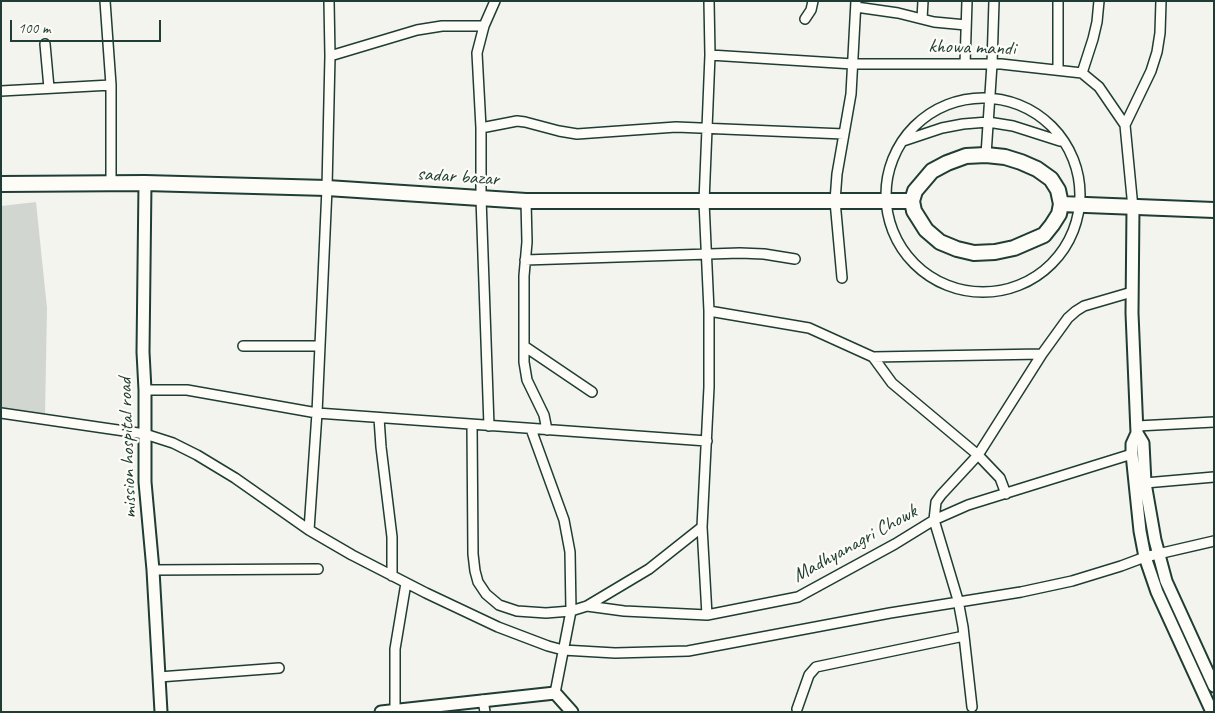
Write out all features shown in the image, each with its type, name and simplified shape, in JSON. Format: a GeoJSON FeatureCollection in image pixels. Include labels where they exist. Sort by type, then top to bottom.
{"type":"FeatureCollection","features":[{"type":"Feature","properties":{"kind":"main road"},"geometry":{"type":"LineString","coordinates":[[986,154],[1005,157],[1037,169],[1051,179],[1058,190],[1061,204],[1059,214],[1044,235],[1014,248],[995,252],[974,253],[956,250],[940,242],[926,230],[918,219],[912,201],[915,191],[932,171],[966,156],[986,154]]}},
{"type":"Feature","properties":{"kind":"main road","name":"sadar bazar"},"geometry":{"type":"LineString","coordinates":[[1,184],[146,183],[327,188],[526,201],[912,201]]}},
{"type":"Feature","properties":{"kind":"main road"},"geometry":{"type":"LineString","coordinates":[[1061,204],[1214,210]]}},
{"type":"Feature","properties":{"kind":"street"},"geometry":{"type":"LineString","coordinates":[[105,1],[111,85],[111,183]]}},
{"type":"Feature","properties":{"kind":"street"},"geometry":{"type":"LineString","coordinates":[[309,530],[317,413],[327,188],[330,56],[329,1]]}},
{"type":"Feature","properties":{"kind":"street"},"geometry":{"type":"LineString","coordinates":[[489,426],[477,53],[484,26],[495,1]]}},
{"type":"Feature","properties":{"kind":"street"},"geometry":{"type":"LineString","coordinates":[[707,615],[702,527],[707,441],[708,310],[704,202],[710,55],[709,1]]}},
{"type":"Feature","properties":{"kind":"street"},"geometry":{"type":"LineString","coordinates":[[805,19],[811,10],[813,1]]}},
{"type":"Feature","properties":{"kind":"street"},"geometry":{"type":"LineString","coordinates":[[922,19],[923,1]]}},
{"type":"Feature","properties":{"kind":"street"},"geometry":{"type":"LineString","coordinates":[[965,64],[968,1]]}},
{"type":"Feature","properties":{"kind":"street"},"geometry":{"type":"LineString","coordinates":[[986,154],[994,1]]}},
{"type":"Feature","properties":{"kind":"street"},"geometry":{"type":"LineString","coordinates":[[1058,1],[1058,70]]}},
{"type":"Feature","properties":{"kind":"street"},"geometry":{"type":"LineString","coordinates":[[1099,1],[1093,39],[1082,73],[1099,87],[1125,125],[1133,208],[1132,292],[1137,430],[1132,444],[1132,454],[1140,531],[1145,556],[1157,592],[1212,712]]}},
{"type":"Feature","properties":{"kind":"street"},"geometry":{"type":"LineString","coordinates":[[1125,125],[1151,71],[1157,52],[1160,33],[1161,1]]}},
{"type":"Feature","properties":{"kind":"street"},"geometry":{"type":"LineString","coordinates":[[842,278],[835,201],[844,134],[852,94],[856,4],[934,22],[966,25]]}},
{"type":"Feature","properties":{"kind":"street"},"geometry":{"type":"LineString","coordinates":[[330,56],[417,30],[442,26],[484,26]]}},
{"type":"Feature","properties":{"kind":"street"},"geometry":{"type":"LineString","coordinates":[[45,44],[49,88]]}},
{"type":"Feature","properties":{"kind":"street","name":"khowa mandi"},"geometry":{"type":"LineString","coordinates":[[710,55],[853,64],[992,64],[1082,73]]}},
{"type":"Feature","properties":{"kind":"street"},"geometry":{"type":"LineString","coordinates":[[1,91],[111,85]]}},
{"type":"Feature","properties":{"kind":"street"},"geometry":{"type":"LineString","coordinates":[[971,96],[990,96],[1030,112],[1050,128],[1062,142],[1071,158],[1082,205],[1077,230],[1065,252],[1045,272],[1023,282],[994,290],[970,290],[948,284],[928,273],[907,254],[896,240],[890,226],[887,180],[891,165],[903,141],[910,130],[940,106],[971,96]]}},
{"type":"Feature","properties":{"kind":"street"},"geometry":{"type":"LineString","coordinates":[[480,128],[517,121],[559,132],[577,134],[676,127],[844,134]]}},
{"type":"Feature","properties":{"kind":"street"},"geometry":{"type":"LineString","coordinates":[[903,141],[942,128],[988,122],[1013,126],[1062,142]]}},
{"type":"Feature","properties":{"kind":"street","name":"mission hospital road"},"geometry":{"type":"LineString","coordinates":[[146,183],[142,352],[145,390],[145,482],[153,570],[161,712]]}},
{"type":"Feature","properties":{"kind":"street"},"geometry":{"type":"LineString","coordinates":[[526,201],[527,242],[524,346],[527,380],[544,415],[547,430]]}},
{"type":"Feature","properties":{"kind":"street"},"geometry":{"type":"LineString","coordinates":[[525,260],[706,253],[764,254],[794,259]]}},
{"type":"Feature","properties":{"kind":"street"},"geometry":{"type":"LineString","coordinates":[[972,707],[958,600],[934,520],[934,509],[941,495],[978,455],[1042,354],[1068,318],[1076,310],[1084,306],[1132,292]]}},
{"type":"Feature","properties":{"kind":"street"},"geometry":{"type":"LineString","coordinates":[[708,310],[809,328],[873,357],[1042,354]]}},
{"type":"Feature","properties":{"kind":"street"},"geometry":{"type":"LineString","coordinates":[[243,346],[320,346]]}},
{"type":"Feature","properties":{"kind":"street"},"geometry":{"type":"LineString","coordinates":[[524,346],[592,392]]}},
{"type":"Feature","properties":{"kind":"street"},"geometry":{"type":"LineString","coordinates":[[873,357],[892,383],[978,455],[1000,478],[1006,494]]}},
{"type":"Feature","properties":{"kind":"street"},"geometry":{"type":"LineString","coordinates":[[145,390],[186,390],[317,413],[707,441]]}},
{"type":"Feature","properties":{"kind":"street"},"geometry":{"type":"LineString","coordinates":[[1,413],[146,434],[173,443],[235,478],[309,530],[392,576],[498,627],[563,650],[615,654],[688,651],[958,600],[1021,592],[1072,581],[1121,566],[1145,556],[1214,541]]}},
{"type":"Feature","properties":{"kind":"street"},"geometry":{"type":"LineString","coordinates":[[379,418],[392,536],[392,576]]}},
{"type":"Feature","properties":{"kind":"street"},"geometry":{"type":"LineString","coordinates":[[1137,430],[1214,422]]}},
{"type":"Feature","properties":{"kind":"street"},"geometry":{"type":"LineString","coordinates":[[472,425],[473,554],[475,571],[478,582],[486,594],[499,605],[517,611],[571,612],[586,606],[649,569],[702,527]]}},
{"type":"Feature","properties":{"kind":"street"},"geometry":{"type":"LineString","coordinates":[[531,429],[564,520],[570,552],[571,612],[555,693]]}},
{"type":"Feature","properties":{"kind":"street"},"geometry":{"type":"LineString","coordinates":[[1137,430],[1143,443],[1145,483],[1158,553],[1173,598],[1214,686]]}},
{"type":"Feature","properties":{"kind":"street","name":"Madhyanagri Chowk"},"geometry":{"type":"LineString","coordinates":[[586,606],[624,611],[707,615],[798,597],[895,544],[934,520],[968,505],[1132,454]]}},
{"type":"Feature","properties":{"kind":"street"},"geometry":{"type":"LineString","coordinates":[[1145,483],[1214,478]]}},
{"type":"Feature","properties":{"kind":"street"},"geometry":{"type":"LineString","coordinates":[[153,570],[318,569]]}},
{"type":"Feature","properties":{"kind":"street"},"geometry":{"type":"LineString","coordinates":[[395,710],[395,649],[406,583]]}},
{"type":"Feature","properties":{"kind":"street"},"geometry":{"type":"LineString","coordinates":[[797,709],[809,675],[816,667],[964,636]]}},
{"type":"Feature","properties":{"kind":"street"},"geometry":{"type":"LineString","coordinates":[[159,676],[279,668]]}},
{"type":"Feature","properties":{"kind":"street"},"geometry":{"type":"LineString","coordinates":[[381,712],[555,693]]}},
{"type":"Feature","properties":{"kind":"street"},"geometry":{"type":"LineString","coordinates":[[555,693],[572,712]]}},
{"type":"Feature","properties":{"kind":"street"},"geometry":{"type":"LineString","coordinates":[[483,700],[486,712]]}},
{"type":"Feature","properties":{"kind":"shaded area"},"geometry":{"type":"Polygon","coordinates":[[[36,202],[47,308],[45,417],[1,415],[1,206],[36,202]]]}}]}
